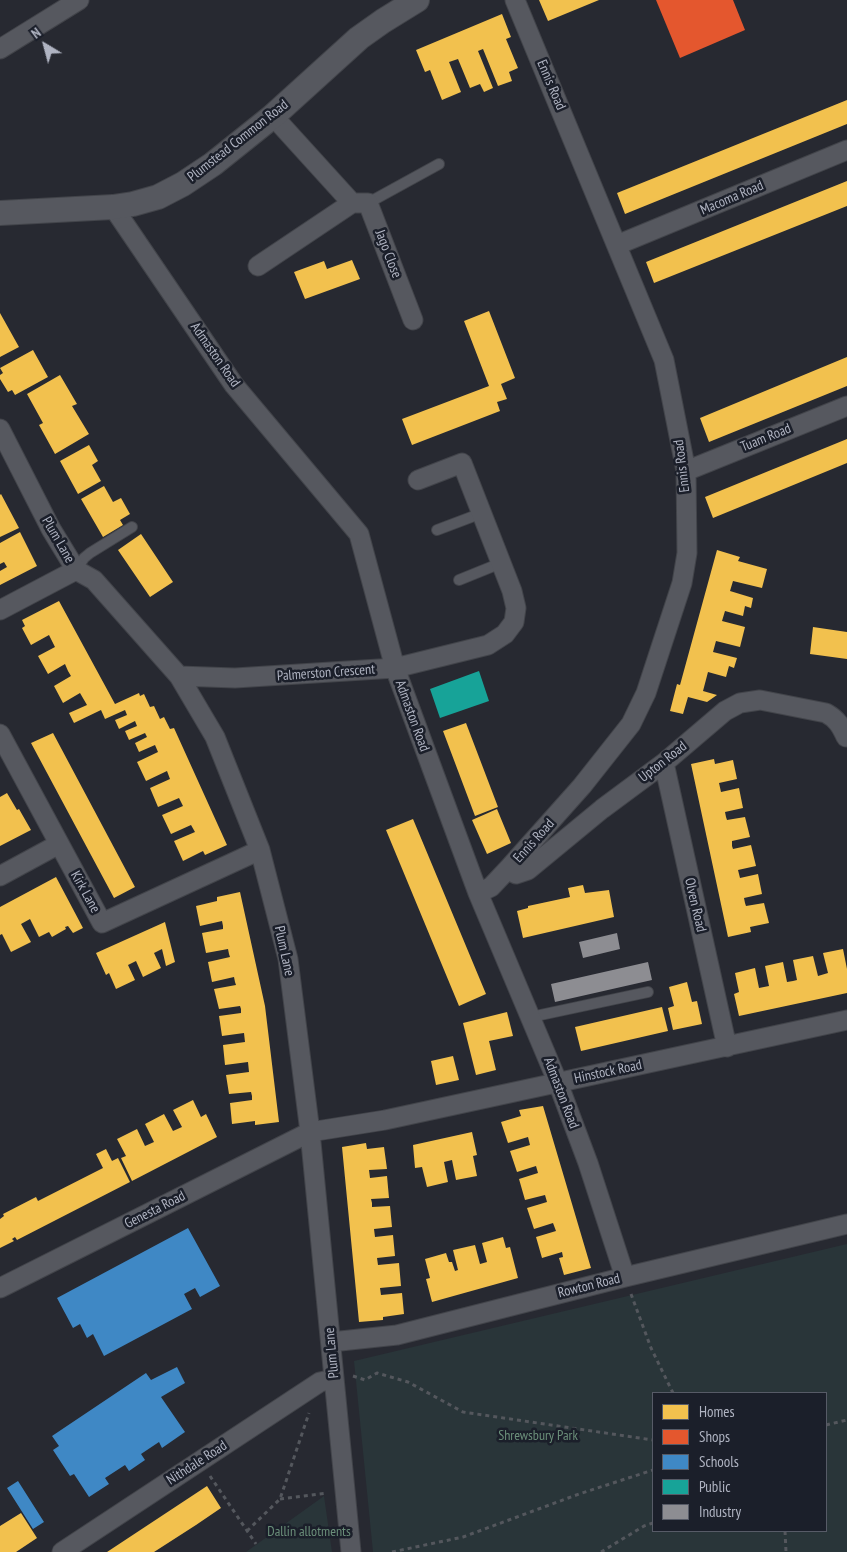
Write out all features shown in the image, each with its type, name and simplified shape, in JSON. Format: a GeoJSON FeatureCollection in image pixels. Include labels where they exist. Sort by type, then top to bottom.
{"type":"FeatureCollection","features":[{"type":"Feature","properties":{"kind":"street"},"geometry":{"type":"LineString","coordinates":[[0,49],[79,0]]}},
{"type":"Feature","properties":{"kind":"street","name":"Plumstead Common Road"},"geometry":{"type":"LineString","coordinates":[[0,213],[112,207],[133,204],[158,197],[183,184],[213,164],[274,116],[359,38],[382,21],[417,0]]}},
{"type":"Feature","properties":{"kind":"street","name":"Ennis Road"},"geometry":{"type":"LineString","coordinates":[[478,893],[491,887],[508,870],[582,786],[630,724],[646,693],[682,583],[687,553],[686,471],[664,360],[515,0]]}},
{"type":"Feature","properties":{"kind":"street","name":"Jago Close"},"geometry":{"type":"LineString","coordinates":[[274,116],[360,203],[413,320]]}},
{"type":"Feature","properties":{"kind":"street","name":"Macoma Road"},"geometry":{"type":"LineString","coordinates":[[617,245],[847,150]]}},
{"type":"Feature","properties":{"kind":"street"},"geometry":{"type":"LineString","coordinates":[[258,266],[360,203]]}},
{"type":"Feature","properties":{"kind":"street","name":"Admaston Road"},"geometry":{"type":"LineString","coordinates":[[112,207],[234,385],[359,534],[395,668],[478,893],[558,1083],[588,1163],[625,1277]]}},
{"type":"Feature","properties":{"kind":"street","name":"Tuam Road"},"geometry":{"type":"LineString","coordinates":[[686,471],[847,406]]}},
{"type":"Feature","properties":{"kind":"street","name":"Plum Lane"},"geometry":{"type":"LineString","coordinates":[[0,429],[51,529],[76,570],[94,580],[179,676],[215,737],[260,850],[288,959],[310,1132],[351,1552]]}},
{"type":"Feature","properties":{"kind":"street","name":"Palmerston Crescent"},"geometry":{"type":"LineString","coordinates":[[179,676],[235,678],[395,668],[488,645],[505,634],[514,622],[516,608],[512,591],[462,462],[418,480]]}},
{"type":"Feature","properties":{"kind":"street"},"geometry":{"type":"LineString","coordinates":[[0,610],[76,570]]}},
{"type":"Feature","properties":{"kind":"street","name":"Upton Road"},"geometry":{"type":"LineString","coordinates":[[508,870],[516,874],[528,870],[602,809],[664,763],[725,711],[740,703],[760,700],[826,713],[835,718],[846,737]]}},
{"type":"Feature","properties":{"kind":"street","name":"Kirk Lane"},"geometry":{"type":"LineString","coordinates":[[0,734],[102,923],[260,850]]}},
{"type":"Feature","properties":{"kind":"street","name":"Olven Road"},"geometry":{"type":"LineString","coordinates":[[664,763],[727,1046]]}},
{"type":"Feature","properties":{"kind":"street"},"geometry":{"type":"LineString","coordinates":[[0,876],[59,844]]}},
{"type":"Feature","properties":{"kind":"street","name":"Hinstock Road"},"geometry":{"type":"LineString","coordinates":[[310,1132],[385,1120],[847,1020]]}},
{"type":"Feature","properties":{"kind":"street","name":"Genesta Road"},"geometry":{"type":"LineString","coordinates":[[0,1288],[310,1132]]}},
{"type":"Feature","properties":{"kind":"street","name":"Rowton Road"},"geometry":{"type":"LineString","coordinates":[[332,1350],[847,1224]]}},
{"type":"Feature","properties":{"kind":"street","name":"Nithdale Road"},"geometry":{"type":"LineString","coordinates":[[62,1552],[320,1382],[334,1379]]}},
{"type":"Feature","properties":{"kind":"lane"},"geometry":{"type":"LineString","coordinates":[[360,203],[439,164]]}},
{"type":"Feature","properties":{"kind":"lane"},"geometry":{"type":"LineString","coordinates":[[437,530],[482,513]]}},
{"type":"Feature","properties":{"kind":"lane"},"geometry":{"type":"LineString","coordinates":[[76,570],[90,553],[132,527]]}},
{"type":"Feature","properties":{"kind":"lane"},"geometry":{"type":"LineString","coordinates":[[458,580],[501,563]]}},
{"type":"Feature","properties":{"kind":"lane"},"geometry":{"type":"LineString","coordinates":[[531,1017],[648,992]]}},
{"type":"Feature","properties":{"kind":"path"},"geometry":{"type":"LineString","coordinates":[[625,1277],[651,1348],[673,1392]]}},
{"type":"Feature","properties":{"kind":"path"},"geometry":{"type":"LineString","coordinates":[[332,1350],[350,1376],[366,1380],[377,1373],[408,1382],[463,1412],[652,1440]]}},
{"type":"Feature","properties":{"kind":"path"},"geometry":{"type":"LineString","coordinates":[[247,1531],[280,1499],[311,1408],[303,1394]]}},
{"type":"Feature","properties":{"kind":"path"},"geometry":{"type":"LineString","coordinates":[[827,1425],[847,1420]]}},
{"type":"Feature","properties":{"kind":"path"},"geometry":{"type":"LineString","coordinates":[[200,1461],[256,1544]]}},
{"type":"Feature","properties":{"kind":"path"},"geometry":{"type":"LineString","coordinates":[[392,1552],[463,1537],[579,1494],[652,1470]]}},
{"type":"Feature","properties":{"kind":"path"},"geometry":{"type":"LineString","coordinates":[[280,1499],[345,1491]]}},
{"type":"Feature","properties":{"kind":"path"},"geometry":{"type":"LineString","coordinates":[[600,1552],[644,1526],[652,1523]]}},
{"type":"Feature","properties":{"kind":"path"},"geometry":{"type":"LineString","coordinates":[[785,1532],[786,1552]]}},
{"type":"Feature","properties":{"kind":"green space","name":"Shrewsbury Park"},"geometry":{"type":"Polygon","coordinates":[[[847,1244],[847,1552],[373,1552],[354,1361],[847,1244]]]}},
{"type":"Feature","properties":{"kind":"green space","name":"Dallin allotments"},"geometry":{"type":"Polygon","coordinates":[[[324,1496],[332,1552],[246,1552],[324,1496]]]}},
{"type":"Feature","properties":{"kind":"building: Homes"},"geometry":{"type":"Polygon","coordinates":[[[539,0],[599,0],[548,21],[539,0]]]}},
{"type":"Feature","properties":{"kind":"building: Homes"},"geometry":{"type":"Polygon","coordinates":[[[502,14],[511,37],[506,39],[518,68],[509,72],[512,81],[498,86],[483,49],[478,51],[493,88],[484,92],[480,84],[470,88],[458,59],[449,62],[461,92],[442,100],[430,70],[425,72],[416,50],[502,14]]]}},
{"type":"Feature","properties":{"kind":"building: Homes"},"geometry":{"type":"Polygon","coordinates":[[[847,100],[847,124],[625,214],[617,193],[847,100]]]}},
{"type":"Feature","properties":{"kind":"building: Homes"},"geometry":{"type":"Polygon","coordinates":[[[847,181],[847,206],[654,283],[646,262],[847,181]]]}},
{"type":"Feature","properties":{"kind":"building: Homes"},"geometry":{"type":"Polygon","coordinates":[[[352,260],[360,279],[305,299],[294,272],[324,261],[327,269],[352,260]]]}},
{"type":"Feature","properties":{"kind":"building: Homes"},"geometry":{"type":"Polygon","coordinates":[[[489,311],[515,378],[501,384],[507,399],[497,402],[500,411],[412,445],[402,419],[489,386],[464,321],[489,311]]]}},
{"type":"Feature","properties":{"kind":"building: Homes"},"geometry":{"type":"Polygon","coordinates":[[[0,313],[19,347],[0,357],[0,313]]]}},
{"type":"Feature","properties":{"kind":"building: Homes"},"geometry":{"type":"Polygon","coordinates":[[[33,350],[48,377],[15,395],[12,390],[8,392],[0,379],[0,375],[3,373],[0,368],[33,350]]]}},
{"type":"Feature","properties":{"kind":"building: Homes"},"geometry":{"type":"Polygon","coordinates":[[[847,357],[847,386],[709,442],[700,418],[847,357]]]}},
{"type":"Feature","properties":{"kind":"building: Homes"},"geometry":{"type":"Polygon","coordinates":[[[60,375],[77,404],[72,406],[89,434],[55,454],[39,425],[43,423],[27,394],[60,375]]]}},
{"type":"Feature","properties":{"kind":"building: Homes"},"geometry":{"type":"Polygon","coordinates":[[[847,439],[847,463],[713,518],[705,497],[847,439]]]}},
{"type":"Feature","properties":{"kind":"building: Homes"},"geometry":{"type":"Polygon","coordinates":[[[89,445],[98,461],[92,465],[101,481],[78,494],[60,461],[89,445]]]}},
{"type":"Feature","properties":{"kind":"building: Homes"},"geometry":{"type":"Polygon","coordinates":[[[104,486],[113,502],[121,498],[130,514],[120,520],[123,525],[103,537],[81,499],[104,486]]]}},
{"type":"Feature","properties":{"kind":"building: Homes"},"geometry":{"type":"Polygon","coordinates":[[[0,495],[19,528],[0,537],[0,495]]]}},
{"type":"Feature","properties":{"kind":"building: Homes"},"geometry":{"type":"Polygon","coordinates":[[[20,532],[37,566],[0,585],[0,571],[7,567],[4,562],[0,564],[0,543],[20,532]]]}},
{"type":"Feature","properties":{"kind":"building: Homes"},"geometry":{"type":"Polygon","coordinates":[[[141,534],[173,582],[150,597],[118,550],[141,534]]]}},
{"type":"Feature","properties":{"kind":"building: Homes"},"geometry":{"type":"Polygon","coordinates":[[[717,550],[740,557],[738,561],[767,569],[762,588],[733,581],[730,591],[753,598],[751,608],[745,606],[743,616],[725,611],[722,621],[745,627],[740,647],[716,641],[713,652],[737,658],[734,668],[729,666],[726,677],[708,672],[703,691],[717,695],[707,702],[688,697],[683,714],[670,711],[677,684],[680,685],[717,550]]]}},
{"type":"Feature","properties":{"kind":"building: Homes"},"geometry":{"type":"Polygon","coordinates":[[[59,601],[115,704],[139,693],[140,696],[144,694],[150,707],[154,706],[160,719],[164,717],[170,729],[174,728],[227,845],[205,855],[203,851],[183,861],[174,841],[195,832],[191,825],[171,834],[162,815],[183,806],[179,798],[158,807],[150,788],[170,779],[167,771],[146,781],[137,762],[158,752],[155,745],[139,752],[135,743],[147,737],[145,733],[129,740],[125,731],[137,726],[135,721],[119,729],[115,720],[127,715],[125,710],[105,719],[101,710],[74,723],[69,713],[87,705],[80,693],[63,703],[54,686],[71,676],[65,664],[48,674],[38,656],[55,647],[49,635],[31,645],[22,628],[25,626],[22,620],[59,601]]]}},
{"type":"Feature","properties":{"kind":"building: Homes"},"geometry":{"type":"Polygon","coordinates":[[[813,627],[847,632],[847,659],[810,654],[813,627]]]}},
{"type":"Feature","properties":{"kind":"building: Homes"},"geometry":{"type":"Polygon","coordinates":[[[466,723],[498,807],[475,816],[443,731],[466,723]]]}},
{"type":"Feature","properties":{"kind":"building: Homes"},"geometry":{"type":"Polygon","coordinates":[[[53,733],[135,887],[114,898],[31,743],[53,733]]]}},
{"type":"Feature","properties":{"kind":"building: Homes"},"geometry":{"type":"Polygon","coordinates":[[[714,759],[715,764],[733,760],[737,779],[719,783],[721,792],[739,788],[743,808],[725,812],[726,817],[727,820],[745,817],[750,837],[732,841],[732,846],[733,849],[751,845],[756,866],[738,870],[740,878],[758,874],[762,894],[744,898],[745,903],[746,906],[764,903],[769,923],[750,927],[751,932],[728,937],[691,764],[714,759]]]}},
{"type":"Feature","properties":{"kind":"building: Homes"},"geometry":{"type":"Polygon","coordinates":[[[7,793],[31,830],[0,846],[0,797],[7,793]]]}},
{"type":"Feature","properties":{"kind":"building: Homes"},"geometry":{"type":"Polygon","coordinates":[[[497,809],[511,843],[487,854],[472,820],[497,809]]]}},
{"type":"Feature","properties":{"kind":"building: Homes"},"geometry":{"type":"Polygon","coordinates":[[[413,819],[486,994],[459,1006],[386,830],[413,819]]]}},
{"type":"Feature","properties":{"kind":"building: Homes"},"geometry":{"type":"Polygon","coordinates":[[[56,877],[83,928],[73,933],[68,926],[52,937],[49,932],[39,937],[30,919],[21,924],[31,942],[11,952],[2,934],[0,935],[0,907],[56,877]]]}},
{"type":"Feature","properties":{"kind":"building: Homes"},"geometry":{"type":"Polygon","coordinates":[[[583,885],[585,893],[609,890],[614,917],[523,938],[517,911],[528,908],[528,906],[570,897],[568,888],[583,885]]]}},
{"type":"Feature","properties":{"kind":"building: Homes"},"geometry":{"type":"Polygon","coordinates":[[[240,892],[265,1006],[279,1122],[255,1125],[255,1121],[232,1124],[230,1103],[252,1100],[252,1096],[251,1092],[229,1094],[226,1075],[249,1072],[248,1062],[225,1065],[223,1045],[245,1042],[244,1033],[222,1036],[219,1016],[241,1013],[241,1009],[240,1006],[219,1009],[214,989],[236,985],[234,977],[212,982],[208,962],[230,957],[228,949],[206,953],[202,933],[223,929],[222,921],[200,926],[196,906],[217,901],[217,897],[240,892]]]}},
{"type":"Feature","properties":{"kind":"building: Homes"},"geometry":{"type":"Polygon","coordinates":[[[165,922],[175,962],[166,966],[162,949],[154,953],[161,968],[143,977],[136,961],[128,965],[135,980],[116,989],[109,973],[106,975],[96,953],[165,922]]]}},
{"type":"Feature","properties":{"kind":"building: Homes"},"geometry":{"type":"Polygon","coordinates":[[[843,949],[847,969],[847,993],[739,1016],[734,994],[739,992],[735,973],[755,968],[759,988],[769,986],[765,966],[783,962],[787,982],[793,981],[797,980],[793,960],[813,956],[818,976],[828,973],[823,953],[843,949]]]}},
{"type":"Feature","properties":{"kind":"building: Homes"},"geometry":{"type":"Polygon","coordinates":[[[687,982],[692,1002],[697,1001],[702,1024],[673,1030],[668,1008],[674,1006],[669,987],[687,982]]]}},
{"type":"Feature","properties":{"kind":"building: Homes"},"geometry":{"type":"Polygon","coordinates":[[[662,1007],[668,1031],[581,1051],[575,1027],[662,1007]]]}},
{"type":"Feature","properties":{"kind":"building: Homes"},"geometry":{"type":"Polygon","coordinates":[[[507,1012],[513,1036],[489,1041],[496,1070],[476,1075],[463,1023],[507,1012]]]}},
{"type":"Feature","properties":{"kind":"building: Homes"},"geometry":{"type":"Polygon","coordinates":[[[453,1056],[459,1080],[436,1085],[431,1061],[453,1056]]]}},
{"type":"Feature","properties":{"kind":"building: Homes"},"geometry":{"type":"Polygon","coordinates":[[[193,1100],[201,1117],[206,1114],[217,1137],[132,1181],[121,1158],[126,1156],[117,1139],[137,1129],[145,1146],[154,1142],[145,1124],[164,1114],[173,1131],[182,1127],[173,1110],[193,1100]]]}},
{"type":"Feature","properties":{"kind":"building: Homes"},"geometry":{"type":"Polygon","coordinates":[[[543,1106],[591,1268],[564,1275],[559,1258],[563,1257],[562,1252],[542,1258],[536,1237],[556,1231],[553,1223],[534,1229],[527,1208],[547,1202],[545,1195],[525,1200],[519,1179],[538,1173],[536,1166],[517,1172],[510,1151],[530,1145],[528,1137],[508,1143],[501,1122],[521,1116],[519,1110],[543,1106]]]}},
{"type":"Feature","properties":{"kind":"building: Homes"},"geometry":{"type":"Polygon","coordinates":[[[472,1132],[477,1155],[473,1156],[477,1176],[456,1180],[452,1160],[444,1162],[448,1182],[427,1187],[422,1167],[415,1168],[413,1145],[472,1132]]]}},
{"type":"Feature","properties":{"kind":"building: Homes"},"geometry":{"type":"Polygon","coordinates":[[[366,1143],[367,1149],[384,1147],[387,1169],[369,1170],[370,1178],[387,1176],[389,1198],[371,1199],[372,1207],[390,1206],[392,1227],[374,1229],[375,1237],[393,1235],[395,1256],[377,1258],[378,1265],[399,1263],[401,1286],[380,1288],[381,1295],[402,1293],[404,1314],[383,1317],[383,1320],[359,1322],[342,1147],[366,1143]]]}},
{"type":"Feature","properties":{"kind":"building: Homes"},"geometry":{"type":"Polygon","coordinates":[[[106,1149],[112,1161],[118,1158],[130,1182],[17,1240],[15,1237],[12,1239],[14,1241],[0,1248],[0,1219],[4,1216],[3,1214],[36,1197],[38,1201],[103,1168],[96,1154],[106,1149]]]}},
{"type":"Feature","properties":{"kind":"building: Homes"},"geometry":{"type":"Polygon","coordinates":[[[503,1237],[506,1248],[510,1247],[518,1278],[432,1302],[426,1279],[430,1278],[425,1259],[446,1253],[455,1271],[458,1270],[453,1250],[475,1245],[480,1264],[487,1262],[482,1243],[503,1237]]]}},
{"type":"Feature","properties":{"kind":"building: Homes"},"geometry":{"type":"Polygon","coordinates":[[[207,1486],[221,1508],[196,1525],[154,1552],[107,1552],[207,1486]]]}},
{"type":"Feature","properties":{"kind":"building: Homes"},"geometry":{"type":"Polygon","coordinates":[[[21,1513],[37,1538],[16,1552],[0,1552],[0,1526],[21,1513]]]}},
{"type":"Feature","properties":{"kind":"building: Shops"},"geometry":{"type":"Polygon","coordinates":[[[656,0],[733,0],[745,30],[680,58],[656,0]]]}},
{"type":"Feature","properties":{"kind":"building: Schools"},"geometry":{"type":"Polygon","coordinates":[[[188,1228],[220,1286],[200,1297],[195,1288],[184,1294],[192,1309],[104,1356],[93,1334],[87,1338],[80,1324],[73,1328],[57,1298],[188,1228]]]}},
{"type":"Feature","properties":{"kind":"building: Schools"},"geometry":{"type":"Polygon","coordinates":[[[177,1367],[185,1383],[161,1397],[185,1432],[162,1448],[159,1442],[141,1454],[145,1460],[129,1471],[125,1465],[105,1478],[109,1484],[89,1497],[74,1474],[70,1476],[53,1450],[59,1446],[52,1436],[146,1373],[151,1380],[177,1367]]]}},
{"type":"Feature","properties":{"kind":"building: Schools"},"geometry":{"type":"Polygon","coordinates":[[[18,1481],[44,1522],[33,1529],[7,1488],[18,1481]]]}},
{"type":"Feature","properties":{"kind":"building: Public"},"geometry":{"type":"Polygon","coordinates":[[[479,671],[489,701],[440,718],[430,689],[479,671]]]}},
{"type":"Feature","properties":{"kind":"building: Industry"},"geometry":{"type":"Polygon","coordinates":[[[617,933],[620,949],[583,958],[579,942],[617,933]]]}},
{"type":"Feature","properties":{"kind":"building: Industry"},"geometry":{"type":"Polygon","coordinates":[[[648,962],[652,980],[555,1002],[551,984],[648,962]]]}}]}
